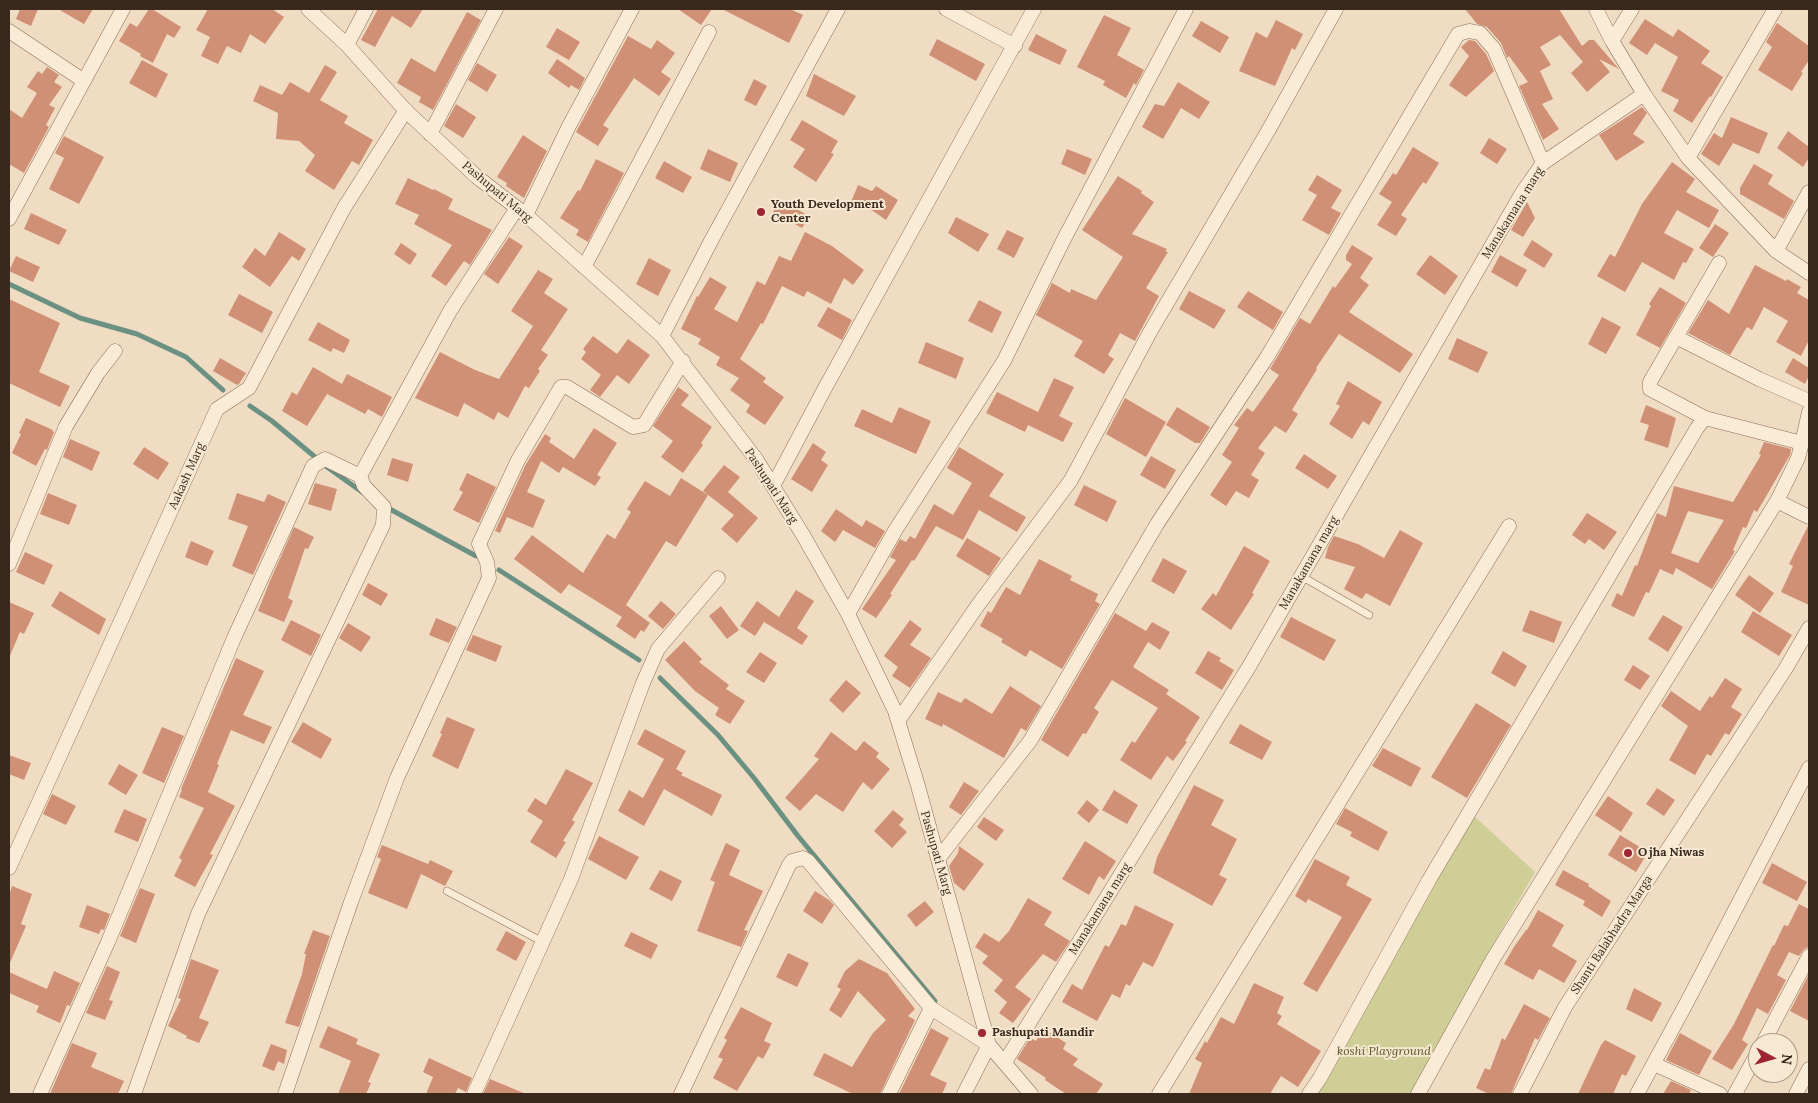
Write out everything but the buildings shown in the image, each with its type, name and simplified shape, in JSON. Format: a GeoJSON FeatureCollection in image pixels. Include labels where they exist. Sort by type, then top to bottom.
{"type":"FeatureCollection","features":[{"type":"Feature","properties":{"kind":"street"},"geometry":{"type":"LineString","coordinates":[[9,219],[123,9]]}},
{"type":"Feature","properties":{"kind":"street","name":"Pashupati Marg"},"geometry":{"type":"LineString","coordinates":[[308,9],[347,45],[430,134],[477,177],[522,212],[662,336],[683,361],[756,459],[803,534],[848,614],[895,711],[989,1045],[1031,1094]]}},
{"type":"Feature","properties":{"kind":"street"},"geometry":{"type":"LineString","coordinates":[[347,45],[366,9]]}},
{"type":"Feature","properties":{"kind":"street"},"geometry":{"type":"LineString","coordinates":[[430,134],[496,9]]}},
{"type":"Feature","properties":{"kind":"street"},"geometry":{"type":"LineString","coordinates":[[360,476],[450,310],[522,212],[632,9]]}},
{"type":"Feature","properties":{"kind":"street"},"geometry":{"type":"LineString","coordinates":[[662,336],[712,239],[838,9]]}},
{"type":"Feature","properties":{"kind":"street"},"geometry":{"type":"LineString","coordinates":[[946,9],[1015,46]]}},
{"type":"Feature","properties":{"kind":"street"},"geometry":{"type":"LineString","coordinates":[[773,486],[1034,9]]}},
{"type":"Feature","properties":{"kind":"street"},"geometry":{"type":"LineString","coordinates":[[848,614],[896,529],[1004,360],[1064,239],[1186,9]]}},
{"type":"Feature","properties":{"kind":"street"},"geometry":{"type":"LineString","coordinates":[[898,721],[978,605],[1071,480],[1150,332],[1268,131],[1336,9]]}},
{"type":"Feature","properties":{"kind":"street"},"geometry":{"type":"LineString","coordinates":[[1596,9],[1644,94],[1688,158],[1776,251],[1809,274]]}},
{"type":"Feature","properties":{"kind":"street"},"geometry":{"type":"LineString","coordinates":[[1612,40],[1632,9]]}},
{"type":"Feature","properties":{"kind":"street"},"geometry":{"type":"LineString","coordinates":[[1688,158],[1733,84],[1775,9]]}},
{"type":"Feature","properties":{"kind":"street"},"geometry":{"type":"LineString","coordinates":[[9,31],[84,81]]}},
{"type":"Feature","properties":{"kind":"street"},"geometry":{"type":"LineString","coordinates":[[584,267],[709,32]]}},
{"type":"Feature","properties":{"kind":"street"},"geometry":{"type":"LineString","coordinates":[[938,859],[1030,741],[1157,524],[1272,349],[1458,34],[1469,32],[1480,34],[1494,49],[1543,163]]}},
{"type":"Feature","properties":{"kind":"street","name":"Manakamana marg"},"geometry":{"type":"LineString","coordinates":[[1005,1062],[1250,665],[1522,193],[1543,163],[1644,94]]}},
{"type":"Feature","properties":{"kind":"street","name":"Aakash Marg"},"geometry":{"type":"LineString","coordinates":[[9,868],[217,409],[249,388],[344,208],[406,110]]}},
{"type":"Feature","properties":{"kind":"street"},"geometry":{"type":"LineString","coordinates":[[1776,251],[1809,192]]}},
{"type":"Feature","properties":{"kind":"street"},"geometry":{"type":"LineString","coordinates":[[1719,263],[1650,382],[1650,390],[1705,418],[1802,443]]}},
{"type":"Feature","properties":{"kind":"street"},"geometry":{"type":"LineString","coordinates":[[1676,337],[1759,379],[1809,401]]}},
{"type":"Feature","properties":{"kind":"street"},"geometry":{"type":"LineString","coordinates":[[9,564],[66,426],[98,373],[115,350]]}},
{"type":"Feature","properties":{"kind":"street"},"geometry":{"type":"LineString","coordinates":[[285,1094],[350,902],[397,778],[489,578],[488,562],[478,544],[518,460],[561,387],[567,387],[633,427],[644,425],[683,361]]}},
{"type":"Feature","properties":{"kind":"street"},"geometry":{"type":"LineString","coordinates":[[1418,1094],[1493,959],[1777,501],[1798,458],[1809,412]]}},
{"type":"Feature","properties":{"kind":"street"},"geometry":{"type":"LineString","coordinates":[[1309,1094],[1320,1078],[1429,880],[1692,436],[1705,418]]}},
{"type":"Feature","properties":{"kind":"street"},"geometry":{"type":"LineString","coordinates":[[40,1094],[108,942],[234,638],[319,463],[360,476]]}},
{"type":"Feature","properties":{"kind":"street"},"geometry":{"type":"LineString","coordinates":[[134,1094],[198,914],[383,525],[381,504],[364,486],[360,476]]}},
{"type":"Feature","properties":{"kind":"street"},"geometry":{"type":"LineString","coordinates":[[1777,501],[1809,517]]}},
{"type":"Feature","properties":{"kind":"street"},"geometry":{"type":"LineString","coordinates":[[1159,1094],[1509,526]]}},
{"type":"Feature","properties":{"kind":"street"},"geometry":{"type":"LineString","coordinates":[[474,1094],[571,879],[643,683],[658,649],[718,578]]}},
{"type":"Feature","properties":{"kind":"street","name":"Shanti Balabhadra Marga"},"geometry":{"type":"LineString","coordinates":[[1520,1094],[1565,1007],[1786,668],[1809,628]]}},
{"type":"Feature","properties":{"kind":"street"},"geometry":{"type":"LineString","coordinates":[[1637,1094],[1809,768]]}},
{"type":"Feature","properties":{"kind":"street"},"geometry":{"type":"LineString","coordinates":[[681,1094],[784,874],[792,861],[803,858],[808,861],[931,1008],[989,1045],[964,1094]]}},
{"type":"Feature","properties":{"kind":"street"},"geometry":{"type":"LineString","coordinates":[[1768,1033],[1809,956]]}},
{"type":"Feature","properties":{"kind":"street"},"geometry":{"type":"LineString","coordinates":[[889,1094],[931,1008]]}},
{"type":"Feature","properties":{"kind":"street"},"geometry":{"type":"LineString","coordinates":[[1654,1064],[1720,1094]]}},
{"type":"Feature","properties":{"kind":"street"},"geometry":{"type":"LineString","coordinates":[[1796,1094],[1809,1069]]}},
{"type":"Feature","properties":{"kind":"street"},"geometry":{"type":"LineString","coordinates":[[1736,1094],[1748,1071]]}},
{"type":"Feature","properties":{"kind":"lane"},"geometry":{"type":"LineString","coordinates":[[1301,576],[1369,615]]}},
{"type":"Feature","properties":{"kind":"lane"},"geometry":{"type":"LineString","coordinates":[[447,891],[543,942]]}},
{"type":"Feature","properties":{"kind":"green space","name":"koshi Playground"},"geometry":{"type":"Polygon","coordinates":[[[1472,814],[1535,872],[1410,1094],[1311,1094],[1472,814]]]}},
{"type":"Feature","properties":{"kind":"waterway"},"geometry":{"type":"LineString","coordinates":[[9,284],[80,318],[137,334],[186,357],[223,390]]}},
{"type":"Feature","properties":{"kind":"waterway"},"geometry":{"type":"LineString","coordinates":[[250,406],[272,421],[327,467],[362,492]]}},
{"type":"Feature","properties":{"kind":"waterway"},"geometry":{"type":"LineString","coordinates":[[386,507],[476,556]]}},
{"type":"Feature","properties":{"kind":"waterway"},"geometry":{"type":"LineString","coordinates":[[499,570],[639,660]]}},
{"type":"Feature","properties":{"kind":"waterway"},"geometry":{"type":"LineString","coordinates":[[660,678],[718,735],[754,778],[798,836],[935,1001]]}},
{"type":"Feature","properties":{"kind":"place","name":"Youth Development Center"},"geometry":{"type":"Point","coordinates":[761,212]}},
{"type":"Feature","properties":{"kind":"place","name":"Ojha Niwas"},"geometry":{"type":"Point","coordinates":[1628,853]}},
{"type":"Feature","properties":{"kind":"place","name":"Pashupati Mandir"},"geometry":{"type":"Point","coordinates":[982,1033]}}]}
